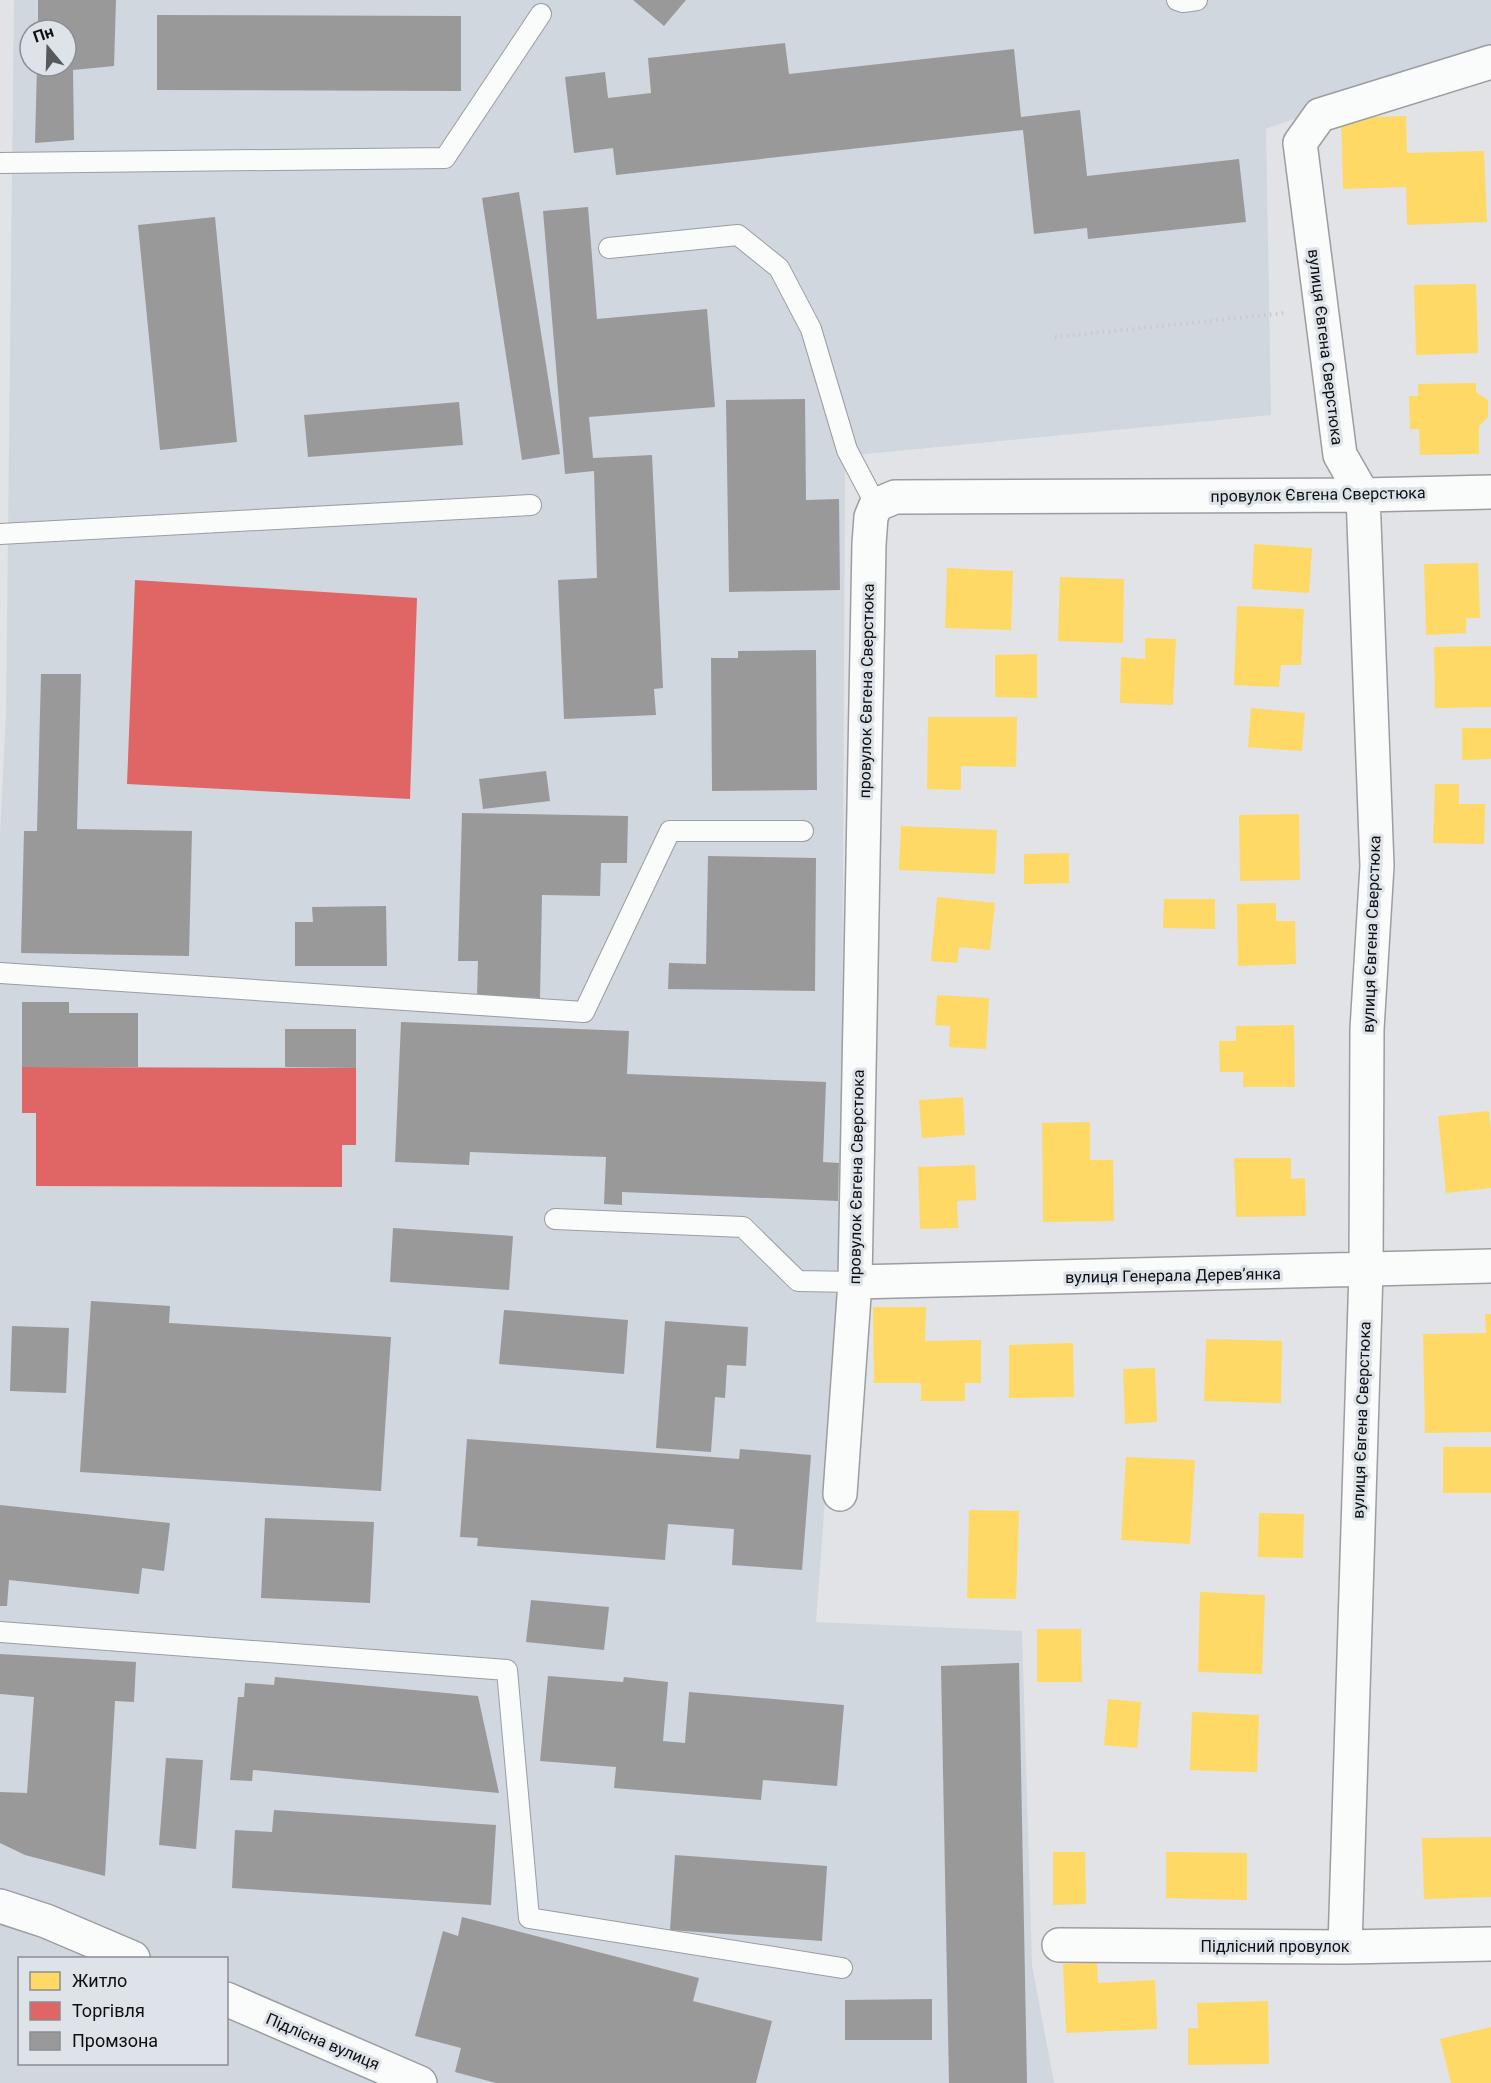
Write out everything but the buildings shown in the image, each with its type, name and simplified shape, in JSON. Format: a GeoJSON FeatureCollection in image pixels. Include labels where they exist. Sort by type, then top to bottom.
{"type":"FeatureCollection","features":[{"type":"Feature","properties":{"kind":"street","name":"вулиця Євгена Сверстюка"},"geometry":{"type":"LineString","coordinates":[[1345,1947],[1366,1271],[1367,1029],[1377,866],[1363,495],[1340,455],[1300,143],[1320,115],[1491,62]]}},
{"type":"Feature","properties":{"kind":"street","name":"провулок Євгена Сверстюка"},"geometry":{"type":"LineString","coordinates":[[840,1494],[855,1282],[869,544],[871,517],[876,505],[895,497],[1363,495],[1491,492]]}},
{"type":"Feature","properties":{"kind":"street","name":"вулиця Генерала Деревʼянка"},"geometry":{"type":"LineString","coordinates":[[855,1282],[1366,1271],[1491,1266]]}},
{"type":"Feature","properties":{"kind":"street"},"geometry":{"type":"LineString","coordinates":[[0,1906],[46,1921],[128,1957]]}},
{"type":"Feature","properties":{"kind":"street","name":"Підлісний провулок"},"geometry":{"type":"LineString","coordinates":[[1059,1945],[1345,1947],[1491,1944]]}},
{"type":"Feature","properties":{"kind":"street","name":"Підлісна вулиця"},"geometry":{"type":"LineString","coordinates":[[228,2000],[420,2083]]}},
{"type":"Feature","properties":{"kind":"lane"},"geometry":{"type":"LineString","coordinates":[[1177,0],[1183,2],[1197,0]]}},
{"type":"Feature","properties":{"kind":"lane"},"geometry":{"type":"LineString","coordinates":[[0,163],[445,158],[541,14]]}},
{"type":"Feature","properties":{"kind":"lane"},"geometry":{"type":"LineString","coordinates":[[609,248],[738,236],[779,268],[811,329],[847,450],[876,505]]}},
{"type":"Feature","properties":{"kind":"lane"},"geometry":{"type":"LineString","coordinates":[[0,534],[531,505]]}},
{"type":"Feature","properties":{"kind":"lane"},"geometry":{"type":"LineString","coordinates":[[0,973],[584,1012],[670,831],[803,831]]}},
{"type":"Feature","properties":{"kind":"lane"},"geometry":{"type":"LineString","coordinates":[[555,1220],[743,1227],[798,1281],[855,1282]]}},
{"type":"Feature","properties":{"kind":"lane"},"geometry":{"type":"LineString","coordinates":[[0,1632],[507,1670],[528,1918],[842,1968]]}},
{"type":"Feature","properties":{"kind":"path"},"geometry":{"type":"LineString","coordinates":[[1054,337],[1322,309]]}},
{"type":"Feature","properties":{"kind":"shaded area"},"geometry":{"type":"Polygon","coordinates":[[[14,0],[1491,0],[1491,48],[1266,129],[1271,415],[845,456],[841,1283],[816,1622],[1022,1631],[1032,1965],[1054,2083],[0,2083],[0,836],[6,715],[14,0]]]}}]}
